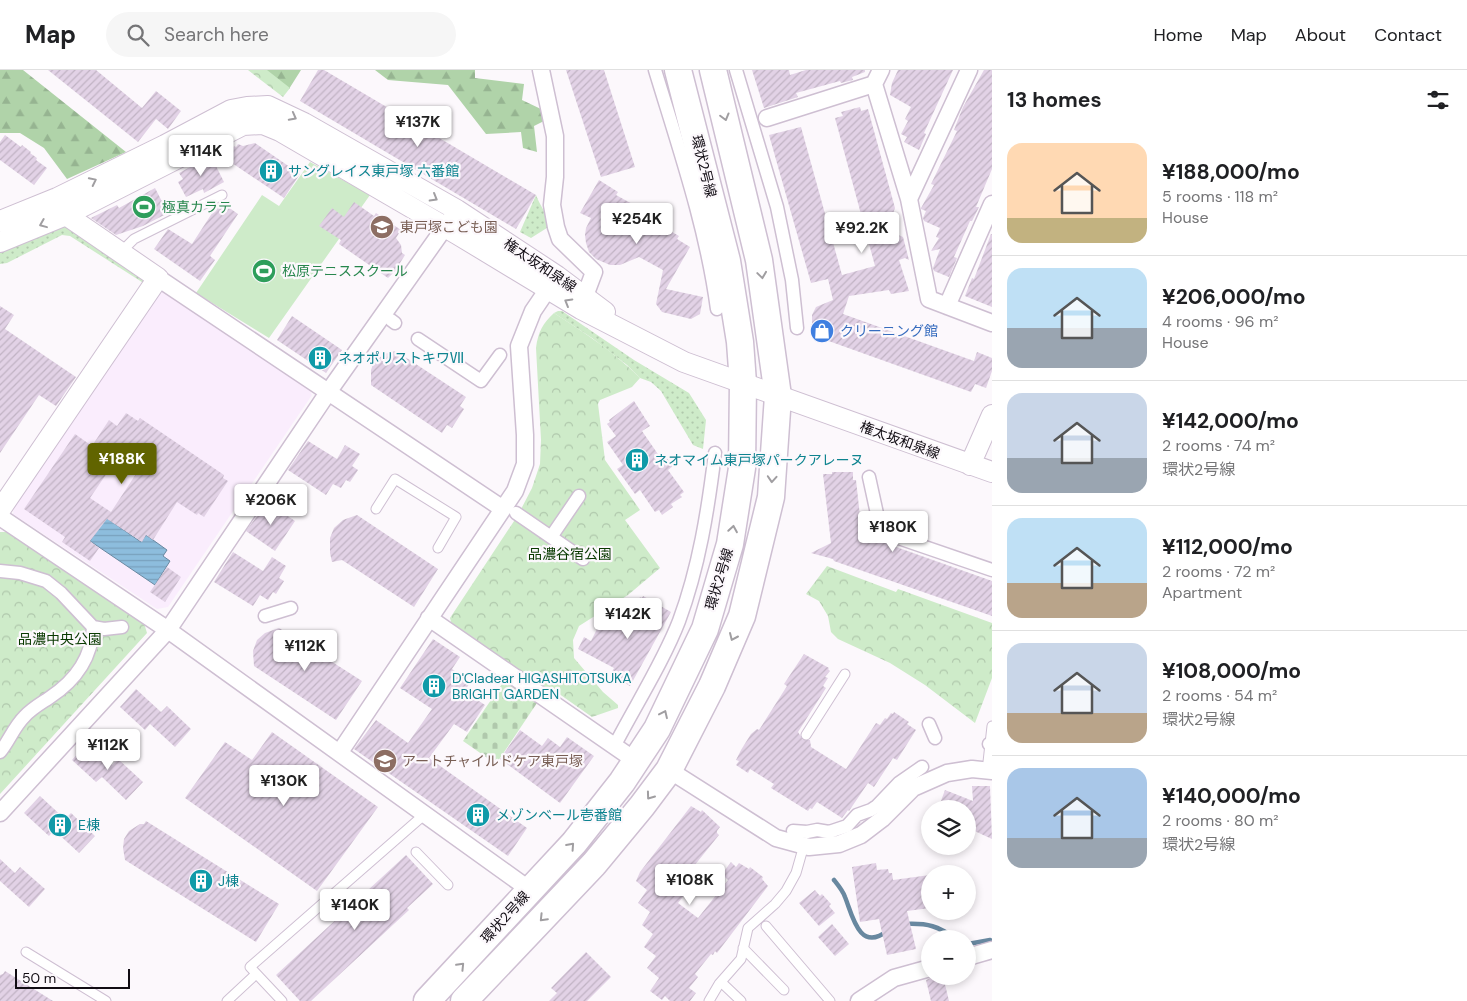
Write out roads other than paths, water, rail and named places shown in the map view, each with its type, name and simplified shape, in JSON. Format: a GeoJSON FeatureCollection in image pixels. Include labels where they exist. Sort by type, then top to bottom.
{"type":"FeatureCollection","features":[{"type":"Feature","properties":{"kind":"main road","name":"環状2号線"},"geometry":{"type":"LineString","coordinates":[[427,1001],[574,843],[636,761],[657,729],[705,629],[730,544],[742,468],[744,383],[740,342],[727,262],[678,70]]}},
{"type":"Feature","properties":{"kind":"main road","name":"環状2号線"},"geometry":{"type":"LineString","coordinates":[[464,1001],[594,864],[669,770],[712,686],[742,616],[770,497],[778,396],[759,260],[713,70]]}},
{"type":"Feature","properties":{"kind":"street"},"geometry":{"type":"LineString","coordinates":[[541,70],[555,136],[556,177],[552,205],[556,227],[560,239],[594,272],[585,296]]}},
{"type":"Feature","properties":{"kind":"street"},"geometry":{"type":"LineString","coordinates":[[655,70],[703,234],[712,277],[716,310]]}},
{"type":"Feature","properties":{"kind":"street"},"geometry":{"type":"LineString","coordinates":[[736,70],[779,215],[792,280],[797,328]]}},
{"type":"Feature","properties":{"kind":"street"},"geometry":{"type":"LineString","coordinates":[[909,199],[969,70]]}},
{"type":"Feature","properties":{"kind":"street"},"geometry":{"type":"LineString","coordinates":[[767,118],[877,77],[909,199],[929,299],[992,323]]}},
{"type":"Feature","properties":{"kind":"street","name":"権太坂和泉線"},"geometry":{"type":"LineString","coordinates":[[245,116],[268,106],[284,113],[457,210],[552,283],[642,341],[684,362],[992,472]]}},
{"type":"Feature","properties":{"kind":"street"},"geometry":{"type":"LineString","coordinates":[[0,242],[61,206],[245,116]]}},
{"type":"Feature","properties":{"kind":"street","name":"権太坂和泉線"},"geometry":{"type":"LineString","coordinates":[[245,116],[280,131],[446,227],[552,283],[585,296],[642,341]]}},
{"type":"Feature","properties":{"kind":"street"},"geometry":{"type":"LineString","coordinates":[[947,306],[992,204]]}},
{"type":"Feature","properties":{"kind":"street"},"geometry":{"type":"LineString","coordinates":[[0,221],[61,206]]}},
{"type":"Feature","properties":{"kind":"street"},"geometry":{"type":"LineString","coordinates":[[61,206],[120,252],[158,278],[510,511],[537,534],[551,537],[566,553],[583,559]]}},
{"type":"Feature","properties":{"kind":"street"},"geometry":{"type":"LineString","coordinates":[[0,814],[168,630],[329,391],[457,210]]}},
{"type":"Feature","properties":{"kind":"street"},"geometry":{"type":"LineString","coordinates":[[0,510],[158,278]]}},
{"type":"Feature","properties":{"kind":"street"},"geometry":{"type":"LineString","coordinates":[[340,752],[429,618],[510,511],[525,464],[519,346],[533,311],[552,283]]}},
{"type":"Feature","properties":{"kind":"street"},"geometry":{"type":"LineString","coordinates":[[418,339],[481,381],[500,355]]}},
{"type":"Feature","properties":{"kind":"street"},"geometry":{"type":"LineString","coordinates":[[970,465],[992,414]]}},
{"type":"Feature","properties":{"kind":"street"},"geometry":{"type":"LineString","coordinates":[[617,741],[681,616],[704,532],[716,453]]}},
{"type":"Feature","properties":{"kind":"street"},"geometry":{"type":"LineString","coordinates":[[869,477],[881,532],[992,570]]}},
{"type":"Feature","properties":{"kind":"street"},"geometry":{"type":"LineString","coordinates":[[551,537],[579,496]]}},
{"type":"Feature","properties":{"kind":"street"},"geometry":{"type":"LineString","coordinates":[[0,517],[168,630],[530,890]]}},
{"type":"Feature","properties":{"kind":"street"},"geometry":{"type":"LineString","coordinates":[[0,571],[20,573],[46,582],[61,592],[93,627],[104,629],[122,627]]}},
{"type":"Feature","properties":{"kind":"street"},"geometry":{"type":"LineString","coordinates":[[265,616],[291,608]]}},
{"type":"Feature","properties":{"kind":"street"},"geometry":{"type":"LineString","coordinates":[[429,618],[636,761]]}},
{"type":"Feature","properties":{"kind":"street"},"geometry":{"type":"LineString","coordinates":[[0,752],[24,717],[32,709],[60,691],[80,670],[90,652],[93,627]]}},
{"type":"Feature","properties":{"kind":"street"},"geometry":{"type":"LineString","coordinates":[[930,724],[935,738]]}},
{"type":"Feature","properties":{"kind":"street"},"geometry":{"type":"LineString","coordinates":[[793,831],[807,832],[818,830],[829,832],[847,826],[857,815],[877,806],[899,783],[922,767]]}},
{"type":"Feature","properties":{"kind":"street"},"geometry":{"type":"LineString","coordinates":[[669,770],[776,838],[809,847],[839,844],[861,835],[882,819],[913,788],[947,773],[972,769],[990,771]]}},
{"type":"Feature","properties":{"kind":"street"},"geometry":{"type":"LineString","coordinates":[[976,955],[989,951]]}},
{"type":"Feature","properties":{"kind":"street"},"geometry":{"type":"LineString","coordinates":[[859,1001],[894,978],[921,970]]}},
{"type":"Feature","properties":{"kind":"lane"},"geometry":{"type":"LineString","coordinates":[[120,252],[134,239],[222,195]]}},
{"type":"Feature","properties":{"kind":"lane"},"geometry":{"type":"LineString","coordinates":[[376,509],[394,479],[456,517],[438,548]]}},
{"type":"Feature","properties":{"kind":"lane"},"geometry":{"type":"LineString","coordinates":[[806,735],[845,674]]}},
{"type":"Feature","properties":{"kind":"lane"},"geometry":{"type":"LineString","coordinates":[[990,771],[992,726]]}},
{"type":"Feature","properties":{"kind":"lane"},"geometry":{"type":"LineString","coordinates":[[282,1001],[250,967],[425,814]]}},
{"type":"Feature","properties":{"kind":"lane"},"geometry":{"type":"LineString","coordinates":[[709,1001],[721,982],[741,959],[748,928],[775,904],[786,891],[796,873],[804,846]]}},
{"type":"Feature","properties":{"kind":"lane"},"geometry":{"type":"LineString","coordinates":[[416,852],[448,885]]}},
{"type":"Feature","properties":{"kind":"lane"},"geometry":{"type":"LineString","coordinates":[[766,926],[830,1001]]}},
{"type":"Feature","properties":{"kind":"lane"},"geometry":{"type":"LineString","coordinates":[[743,948],[784,990]]}},
{"type":"Feature","properties":{"kind":"lane"},"geometry":{"type":"LineString","coordinates":[[26,952],[106,1001]]}},
{"type":"Feature","properties":{"kind":"lane"},"geometry":{"type":"LineString","coordinates":[[227,1001],[256,974]]}},
{"type":"Feature","properties":{"kind":"lane"},"geometry":{"type":"LineString","coordinates":[[721,982],[741,1001]]}},
{"type":"Feature","properties":{"kind":"water"},"geometry":{"type":"Polygon","coordinates":[[[105,517],[141,542],[146,535],[167,550],[163,556],[170,561],[155,585],[90,541],[105,517]]]}},
{"type":"Feature","properties":{"kind":"waterway"},"geometry":{"type":"LineString","coordinates":[[834,880],[843,893],[858,929],[863,934],[877,937],[887,931]]}},
{"type":"Feature","properties":{"kind":"waterway"},"geometry":{"type":"LineString","coordinates":[[905,924],[933,926],[942,930]]}},
{"type":"Feature","properties":{"kind":"waterway"},"geometry":{"type":"LineString","coordinates":[[976,943],[990,940],[991,948]]}},
{"type":"Feature","properties":{"kind":"place","name":"サングレイス東戸塚 六番館"},"geometry":{"type":"Point","coordinates":[271,171]}},
{"type":"Feature","properties":{"kind":"place","name":"極真カラテ"},"geometry":{"type":"Point","coordinates":[144,207]}},
{"type":"Feature","properties":{"kind":"place","name":"東戸塚こども園"},"geometry":{"type":"Point","coordinates":[382,227]}},
{"type":"Feature","properties":{"kind":"place","name":"松原テニススクール"},"geometry":{"type":"Point","coordinates":[264,271]}},
{"type":"Feature","properties":{"kind":"place","name":"クリーニング館"},"geometry":{"type":"Point","coordinates":[822,331]}},
{"type":"Feature","properties":{"kind":"place","name":"ネオポリストキワⅦ"},"geometry":{"type":"Point","coordinates":[320,358]}},
{"type":"Feature","properties":{"kind":"place","name":"ネオマイム東戸塚パークアレーヌ"},"geometry":{"type":"Point","coordinates":[637,460]}},
{"type":"Feature","properties":{"kind":"place","name":"D'Cladear HIGASHITOTSUKA BRIGHT GARDEN"},"geometry":{"type":"Point","coordinates":[434,686]}},
{"type":"Feature","properties":{"kind":"place","name":"アートチャイルドケア東戸塚"},"geometry":{"type":"Point","coordinates":[385,761]}},
{"type":"Feature","properties":{"kind":"place","name":"メゾンベール壱番館"},"geometry":{"type":"Point","coordinates":[478,815]}},
{"type":"Feature","properties":{"kind":"place","name":"E棟"},"geometry":{"type":"Point","coordinates":[60,825]}},
{"type":"Feature","properties":{"kind":"place","name":"J棟"},"geometry":{"type":"Point","coordinates":[201,881]}},
{"type":"Feature","properties":{"kind":"park label","name":"品濃谷宿公園"},"geometry":{"type":"Point","coordinates":[570,554]}},
{"type":"Feature","properties":{"kind":"park label","name":"品濃中央公園"},"geometry":{"type":"Point","coordinates":[60,639]}}]}
